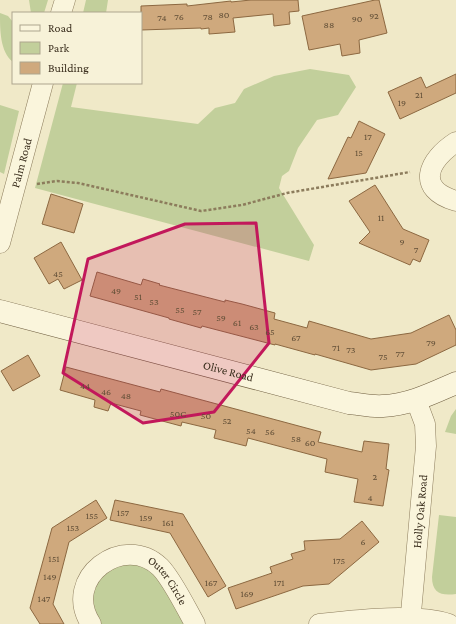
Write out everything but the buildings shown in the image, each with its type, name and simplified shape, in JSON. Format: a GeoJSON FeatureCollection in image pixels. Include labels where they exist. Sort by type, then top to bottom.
{"type":"FeatureCollection","features":[{"type":"Feature","properties":{"kind":"street"},"geometry":{"type":"LineString","coordinates":[[62,12],[65,0]]}},
{"type":"Feature","properties":{"kind":"street","name":"Palm Road"},"geometry":{"type":"LineString","coordinates":[[0,243],[43,84]]}},
{"type":"Feature","properties":{"kind":"street"},"geometry":{"type":"LineString","coordinates":[[456,142],[445,149],[437,157],[431,167],[430,177],[432,185],[437,193],[456,201]]}},
{"type":"Feature","properties":{"kind":"street","name":"Olive Road"},"geometry":{"type":"LineString","coordinates":[[0,311],[349,403],[383,406],[416,400],[456,383]]}},
{"type":"Feature","properties":{"kind":"street","name":"Holly Oak Road"},"geometry":{"type":"LineString","coordinates":[[410,621],[426,446],[425,424],[416,400]]}},
{"type":"Feature","properties":{"kind":"street","name":"Outer Circle"},"geometry":{"type":"LineString","coordinates":[[90,624],[82,600],[83,590],[87,580],[101,564],[112,558],[132,556],[144,557],[160,567],[169,579],[196,624]]}},
{"type":"Feature","properties":{"kind":"street"},"geometry":{"type":"LineString","coordinates":[[319,624],[355,620],[410,621],[429,619],[449,624]]}},
{"type":"Feature","properties":{"kind":"path"},"geometry":{"type":"LineString","coordinates":[[17,179],[36,184],[58,181],[78,183],[201,211],[242,205],[287,193],[395,175],[431,167]]}},
{"type":"Feature","properties":{"kind":"highlighted area"},"geometry":{"type":"Polygon","coordinates":[[[256,223],[269,343],[214,412],[143,423],[63,373],[88,259],[185,224],[256,223]]]}},
{"type":"Feature","properties":{"kind":"green space"},"geometry":{"type":"Polygon","coordinates":[[[29,0],[48,0],[44,12],[31,12],[29,0]]]}},
{"type":"Feature","properties":{"kind":"green space"},"geometry":{"type":"Polygon","coordinates":[[[86,0],[108,0],[106,12],[83,12],[86,0]]]}},
{"type":"Feature","properties":{"kind":"green space"},"geometry":{"type":"Polygon","coordinates":[[[0,13],[8,16],[12,21],[12,61],[5,53],[1,33],[0,13]]]}},
{"type":"Feature","properties":{"kind":"green space"},"geometry":{"type":"Polygon","coordinates":[[[310,69],[349,75],[356,87],[338,115],[317,120],[298,148],[289,171],[282,176],[279,188],[314,245],[309,261],[35,188],[63,84],[77,84],[71,107],[198,124],[215,108],[235,103],[244,89],[274,76],[310,69]]]}},
{"type":"Feature","properties":{"kind":"green space"},"geometry":{"type":"Polygon","coordinates":[[[0,105],[19,111],[4,174],[0,172],[0,105]]]}},
{"type":"Feature","properties":{"kind":"green space"},"geometry":{"type":"Polygon","coordinates":[[[456,409],[456,434],[445,432],[451,416],[456,409]]]}},
{"type":"Feature","properties":{"kind":"green space"},"geometry":{"type":"Polygon","coordinates":[[[439,515],[456,517],[456,594],[442,594],[438,592],[432,582],[439,515]]]}},
{"type":"Feature","properties":{"kind":"green space"},"geometry":{"type":"Polygon","coordinates":[[[144,557],[195,624],[91,624],[94,571],[144,557]]]}}]}
